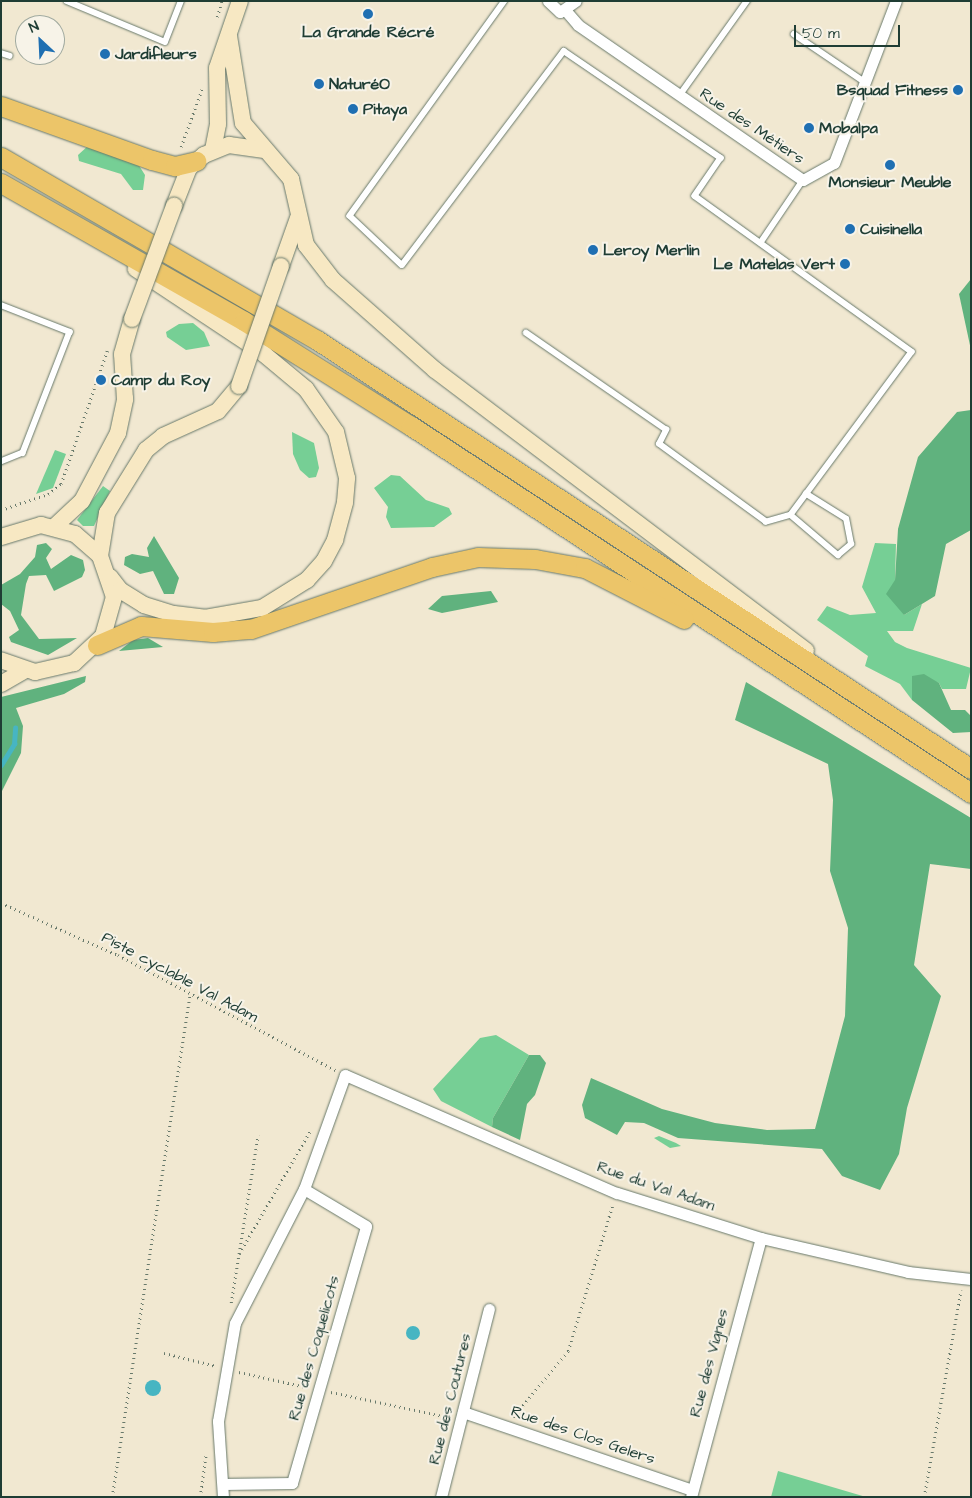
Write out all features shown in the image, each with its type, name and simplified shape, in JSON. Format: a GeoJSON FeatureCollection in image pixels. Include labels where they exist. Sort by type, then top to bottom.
{"type":"FeatureCollection","features":[{"type":"Feature","properties":{"kind":"main road"},"geometry":{"type":"LineString","coordinates":[[213,150],[218,124],[217,68],[240,1]]}},
{"type":"Feature","properties":{"kind":"main road"},"geometry":{"type":"LineString","coordinates":[[229,36],[238,111],[264,150],[291,179],[298,217],[306,245],[316,261],[435,370],[888,712]]}},
{"type":"Feature","properties":{"kind":"main road"},"geometry":{"type":"LineString","coordinates":[[1,106],[175,166],[196,161],[213,150],[237,145],[264,150]]}},
{"type":"Feature","properties":{"kind":"main road"},"geometry":{"type":"LineString","coordinates":[[1,157],[333,350],[971,768]]}},
{"type":"Feature","properties":{"kind":"main road"},"geometry":{"type":"LineString","coordinates":[[54,526],[82,501],[118,433],[125,399],[122,354],[132,319],[174,206],[196,161]]}},
{"type":"Feature","properties":{"kind":"main road"},"geometry":{"type":"LineString","coordinates":[[1,183],[244,321],[395,416],[971,793]]}},
{"type":"Feature","properties":{"kind":"main road"},"geometry":{"type":"LineString","coordinates":[[1,536],[27,526],[54,526],[80,537],[100,556],[110,577],[120,590],[144,605],[205,618],[235,616],[286,595],[324,561],[335,540],[345,502],[343,454],[321,406],[264,354],[26,196]]}},
{"type":"Feature","properties":{"kind":"main road"},"geometry":{"type":"LineString","coordinates":[[100,556],[107,513],[146,450],[163,436],[218,411],[239,386],[298,217]]}},
{"type":"Feature","properties":{"kind":"main road"},"geometry":{"type":"LineString","coordinates":[[1,684],[25,670],[65,667],[97,644],[141,626],[213,632],[251,629],[432,567],[478,557],[535,559],[584,568],[635,591],[847,713]]}},
{"type":"Feature","properties":{"kind":"main road"},"geometry":{"type":"LineString","coordinates":[[97,644],[113,608],[110,577]]}},
{"type":"Feature","properties":{"kind":"main road"},"geometry":{"type":"LineString","coordinates":[[1,660],[25,670]]}},
{"type":"Feature","properties":{"kind":"street"},"geometry":{"type":"LineString","coordinates":[[548,2],[555,10],[566,11],[576,1]]}},
{"type":"Feature","properties":{"kind":"street","name":"Rue des Métiers"},"geometry":{"type":"LineString","coordinates":[[566,11],[578,25],[804,180],[834,163],[896,1]]}},
{"type":"Feature","properties":{"kind":"street"},"geometry":{"type":"LineString","coordinates":[[223,1497],[218,1421],[235,1323],[304,1189],[345,1075]]}},
{"type":"Feature","properties":{"kind":"street","name":"Rue du Val Adam"},"geometry":{"type":"LineString","coordinates":[[345,1075],[617,1193],[761,1238],[908,1272],[967,1279]]}},
{"type":"Feature","properties":{"kind":"street","name":"Rue des Coquelicots"},"geometry":{"type":"LineString","coordinates":[[223,1484],[292,1483],[366,1226],[304,1189]]}},
{"type":"Feature","properties":{"kind":"street","name":"Rue des Vignes"},"geometry":{"type":"LineString","coordinates":[[691,1493],[761,1238]]}},
{"type":"Feature","properties":{"kind":"street","name":"Rue des Coutures"},"geometry":{"type":"LineString","coordinates":[[441,1497],[490,1309]]}},
{"type":"Feature","properties":{"kind":"street","name":"Rue des Clos Gelers"},"geometry":{"type":"LineString","coordinates":[[463,1412],[691,1493]]}},
{"type":"Feature","properties":{"kind":"lane"},"geometry":{"type":"LineString","coordinates":[[67,1],[165,42],[182,1]]}},
{"type":"Feature","properties":{"kind":"lane"},"geometry":{"type":"LineString","coordinates":[[505,1],[350,216],[402,265],[564,51],[721,158],[695,196],[912,352],[791,515],[766,522],[659,444],[666,430],[526,333]]}},
{"type":"Feature","properties":{"kind":"lane"},"geometry":{"type":"LineString","coordinates":[[679,96],[747,1]]}},
{"type":"Feature","properties":{"kind":"lane"},"geometry":{"type":"LineString","coordinates":[[794,34],[865,82]]}},
{"type":"Feature","properties":{"kind":"lane"},"geometry":{"type":"LineString","coordinates":[[1,53],[10,56]]}},
{"type":"Feature","properties":{"kind":"lane"},"geometry":{"type":"LineString","coordinates":[[761,242],[804,180]]}},
{"type":"Feature","properties":{"kind":"lane"},"geometry":{"type":"LineString","coordinates":[[1,305],[70,332],[23,454],[1,462]]}},
{"type":"Feature","properties":{"kind":"lane"},"geometry":{"type":"LineString","coordinates":[[791,515],[838,555],[851,544],[846,519],[806,494]]}},
{"type":"Feature","properties":{"kind":"path"},"geometry":{"type":"LineString","coordinates":[[175,166],[204,84]]}},
{"type":"Feature","properties":{"kind":"path"},"geometry":{"type":"LineString","coordinates":[[1,510],[48,494],[61,484],[107,349]]}},
{"type":"Feature","properties":{"kind":"path","name":"Piste cyclable Val Adam"},"geometry":{"type":"LineString","coordinates":[[1,903],[118,955],[345,1075]]}},
{"type":"Feature","properties":{"kind":"path"},"geometry":{"type":"LineString","coordinates":[[112,1497],[190,994]]}},
{"type":"Feature","properties":{"kind":"path"},"geometry":{"type":"LineString","coordinates":[[238,1255],[312,1126]]}},
{"type":"Feature","properties":{"kind":"path"},"geometry":{"type":"LineString","coordinates":[[504,1426],[568,1350],[617,1193]]}},
{"type":"Feature","properties":{"kind":"path"},"geometry":{"type":"LineString","coordinates":[[924,1497],[967,1279]]}},
{"type":"Feature","properties":{"kind":"green space"},"geometry":{"type":"Polygon","coordinates":[[[89,145],[138,164],[145,175],[143,190],[133,190],[121,174],[79,161],[78,155],[89,145]]]}},
{"type":"Feature","properties":{"kind":"green space"},"geometry":{"type":"Polygon","coordinates":[[[971,279],[971,350],[959,294],[971,279]]]}},
{"type":"Feature","properties":{"kind":"green space"},"geometry":{"type":"Polygon","coordinates":[[[193,323],[204,332],[210,346],[186,350],[167,337],[166,332],[179,324],[193,323]]]}},
{"type":"Feature","properties":{"kind":"green space"},"geometry":{"type":"Polygon","coordinates":[[[971,410],[971,530],[946,544],[935,596],[904,615],[886,594],[895,580],[898,529],[918,457],[957,412],[971,410]]]}},
{"type":"Feature","properties":{"kind":"green space"},"geometry":{"type":"Polygon","coordinates":[[[292,432],[314,443],[319,468],[316,477],[309,478],[300,470],[293,454],[292,432]]]}},
{"type":"Feature","properties":{"kind":"green space"},"geometry":{"type":"Polygon","coordinates":[[[55,450],[66,454],[53,488],[36,494],[55,450]]]}},
{"type":"Feature","properties":{"kind":"green space"},"geometry":{"type":"Polygon","coordinates":[[[391,475],[400,476],[426,500],[449,508],[452,514],[434,527],[391,528],[386,517],[388,507],[374,488],[391,475]]]}},
{"type":"Feature","properties":{"kind":"green space"},"geometry":{"type":"Polygon","coordinates":[[[103,486],[110,491],[94,526],[83,526],[77,520],[103,486]]]}},
{"type":"Feature","properties":{"kind":"green space"},"geometry":{"type":"Polygon","coordinates":[[[154,536],[179,578],[174,594],[164,594],[153,571],[140,574],[124,565],[125,557],[132,554],[149,557],[147,548],[154,536]]]}},
{"type":"Feature","properties":{"kind":"green space"},"geometry":{"type":"Polygon","coordinates":[[[46,543],[52,549],[46,558],[51,569],[71,555],[83,560],[85,570],[82,577],[54,591],[46,575],[29,576],[21,615],[39,639],[77,638],[48,655],[11,642],[9,637],[19,630],[10,611],[1,604],[1,585],[20,574],[35,557],[37,545],[46,543]]]}},
{"type":"Feature","properties":{"kind":"green space"},"geometry":{"type":"Polygon","coordinates":[[[875,543],[896,544],[895,580],[904,615],[922,604],[913,631],[887,631],[895,642],[907,648],[971,668],[966,689],[942,689],[939,683],[913,676],[912,700],[900,684],[865,666],[868,656],[817,620],[827,606],[850,615],[876,613],[862,587],[875,543]]]}},
{"type":"Feature","properties":{"kind":"green space"},"geometry":{"type":"Polygon","coordinates":[[[491,591],[498,602],[442,613],[428,609],[442,596],[491,591]]]}},
{"type":"Feature","properties":{"kind":"green space"},"geometry":{"type":"Polygon","coordinates":[[[148,638],[163,647],[119,651],[133,640],[148,638]]]}},
{"type":"Feature","properties":{"kind":"green space"},"geometry":{"type":"Polygon","coordinates":[[[924,674],[939,683],[951,710],[965,710],[971,716],[971,732],[953,733],[912,700],[912,676],[924,674]]]}},
{"type":"Feature","properties":{"kind":"green space"},"geometry":{"type":"Polygon","coordinates":[[[86,676],[85,682],[64,694],[16,708],[23,726],[21,753],[1,793],[1,697],[86,676]]]}},
{"type":"Feature","properties":{"kind":"green space"},"geometry":{"type":"Polygon","coordinates":[[[746,682],[971,818],[971,869],[930,864],[914,965],[941,996],[907,1108],[899,1154],[880,1190],[842,1176],[822,1149],[678,1138],[644,1123],[625,1122],[617,1135],[585,1118],[582,1105],[591,1078],[662,1109],[715,1123],[767,1130],[815,1129],[845,1016],[848,928],[830,871],[833,800],[828,764],[735,720],[746,682]]]}},
{"type":"Feature","properties":{"kind":"green space"},"geometry":{"type":"Polygon","coordinates":[[[496,1035],[529,1055],[493,1118],[492,1127],[441,1101],[433,1089],[480,1038],[496,1035]]]}},
{"type":"Feature","properties":{"kind":"green space"},"geometry":{"type":"Polygon","coordinates":[[[529,1055],[540,1055],[546,1063],[535,1095],[527,1104],[520,1140],[492,1127],[493,1118],[529,1055]]]}},
{"type":"Feature","properties":{"kind":"green space"},"geometry":{"type":"Polygon","coordinates":[[[659,1136],[681,1146],[670,1148],[654,1138],[659,1136]]]}},
{"type":"Feature","properties":{"kind":"green space"},"geometry":{"type":"Polygon","coordinates":[[[778,1471],[866,1497],[771,1497],[778,1471]]]}},
{"type":"Feature","properties":{"kind":"water"},"geometry":{"type":"Polygon","coordinates":[[[410,1326],[416,1326],[420,1333],[416,1340],[410,1340],[406,1336],[406,1330],[410,1326]]]}},
{"type":"Feature","properties":{"kind":"water"},"geometry":{"type":"Polygon","coordinates":[[[153,1380],[161,1388],[153,1396],[145,1388],[153,1380]]]}},
{"type":"Feature","properties":{"kind":"waterway"},"geometry":{"type":"LineString","coordinates":[[1,765],[14,744],[15,728]]}},
{"type":"Feature","properties":{"kind":"place","name":"La Grande Récré"},"geometry":{"type":"Point","coordinates":[368,14]}},
{"type":"Feature","properties":{"kind":"place","name":"Jardifleurs"},"geometry":{"type":"Point","coordinates":[105,54]}},
{"type":"Feature","properties":{"kind":"place","name":"NaturéO"},"geometry":{"type":"Point","coordinates":[319,84]}},
{"type":"Feature","properties":{"kind":"place","name":"Bsquad Fitness"},"geometry":{"type":"Point","coordinates":[958,90]}},
{"type":"Feature","properties":{"kind":"place","name":"Pitaya"},"geometry":{"type":"Point","coordinates":[353,109]}},
{"type":"Feature","properties":{"kind":"place","name":"Mobalpa"},"geometry":{"type":"Point","coordinates":[809,128]}},
{"type":"Feature","properties":{"kind":"place","name":"Monsieur Meuble"},"geometry":{"type":"Point","coordinates":[890,165]}},
{"type":"Feature","properties":{"kind":"place","name":"Cuisinella"},"geometry":{"type":"Point","coordinates":[850,229]}},
{"type":"Feature","properties":{"kind":"place","name":"Leroy Merlin"},"geometry":{"type":"Point","coordinates":[593,250]}},
{"type":"Feature","properties":{"kind":"place","name":"Le Matelas Vert"},"geometry":{"type":"Point","coordinates":[845,264]}},
{"type":"Feature","properties":{"kind":"place","name":"Camp du Roy"},"geometry":{"type":"Point","coordinates":[101,380]}}]}
